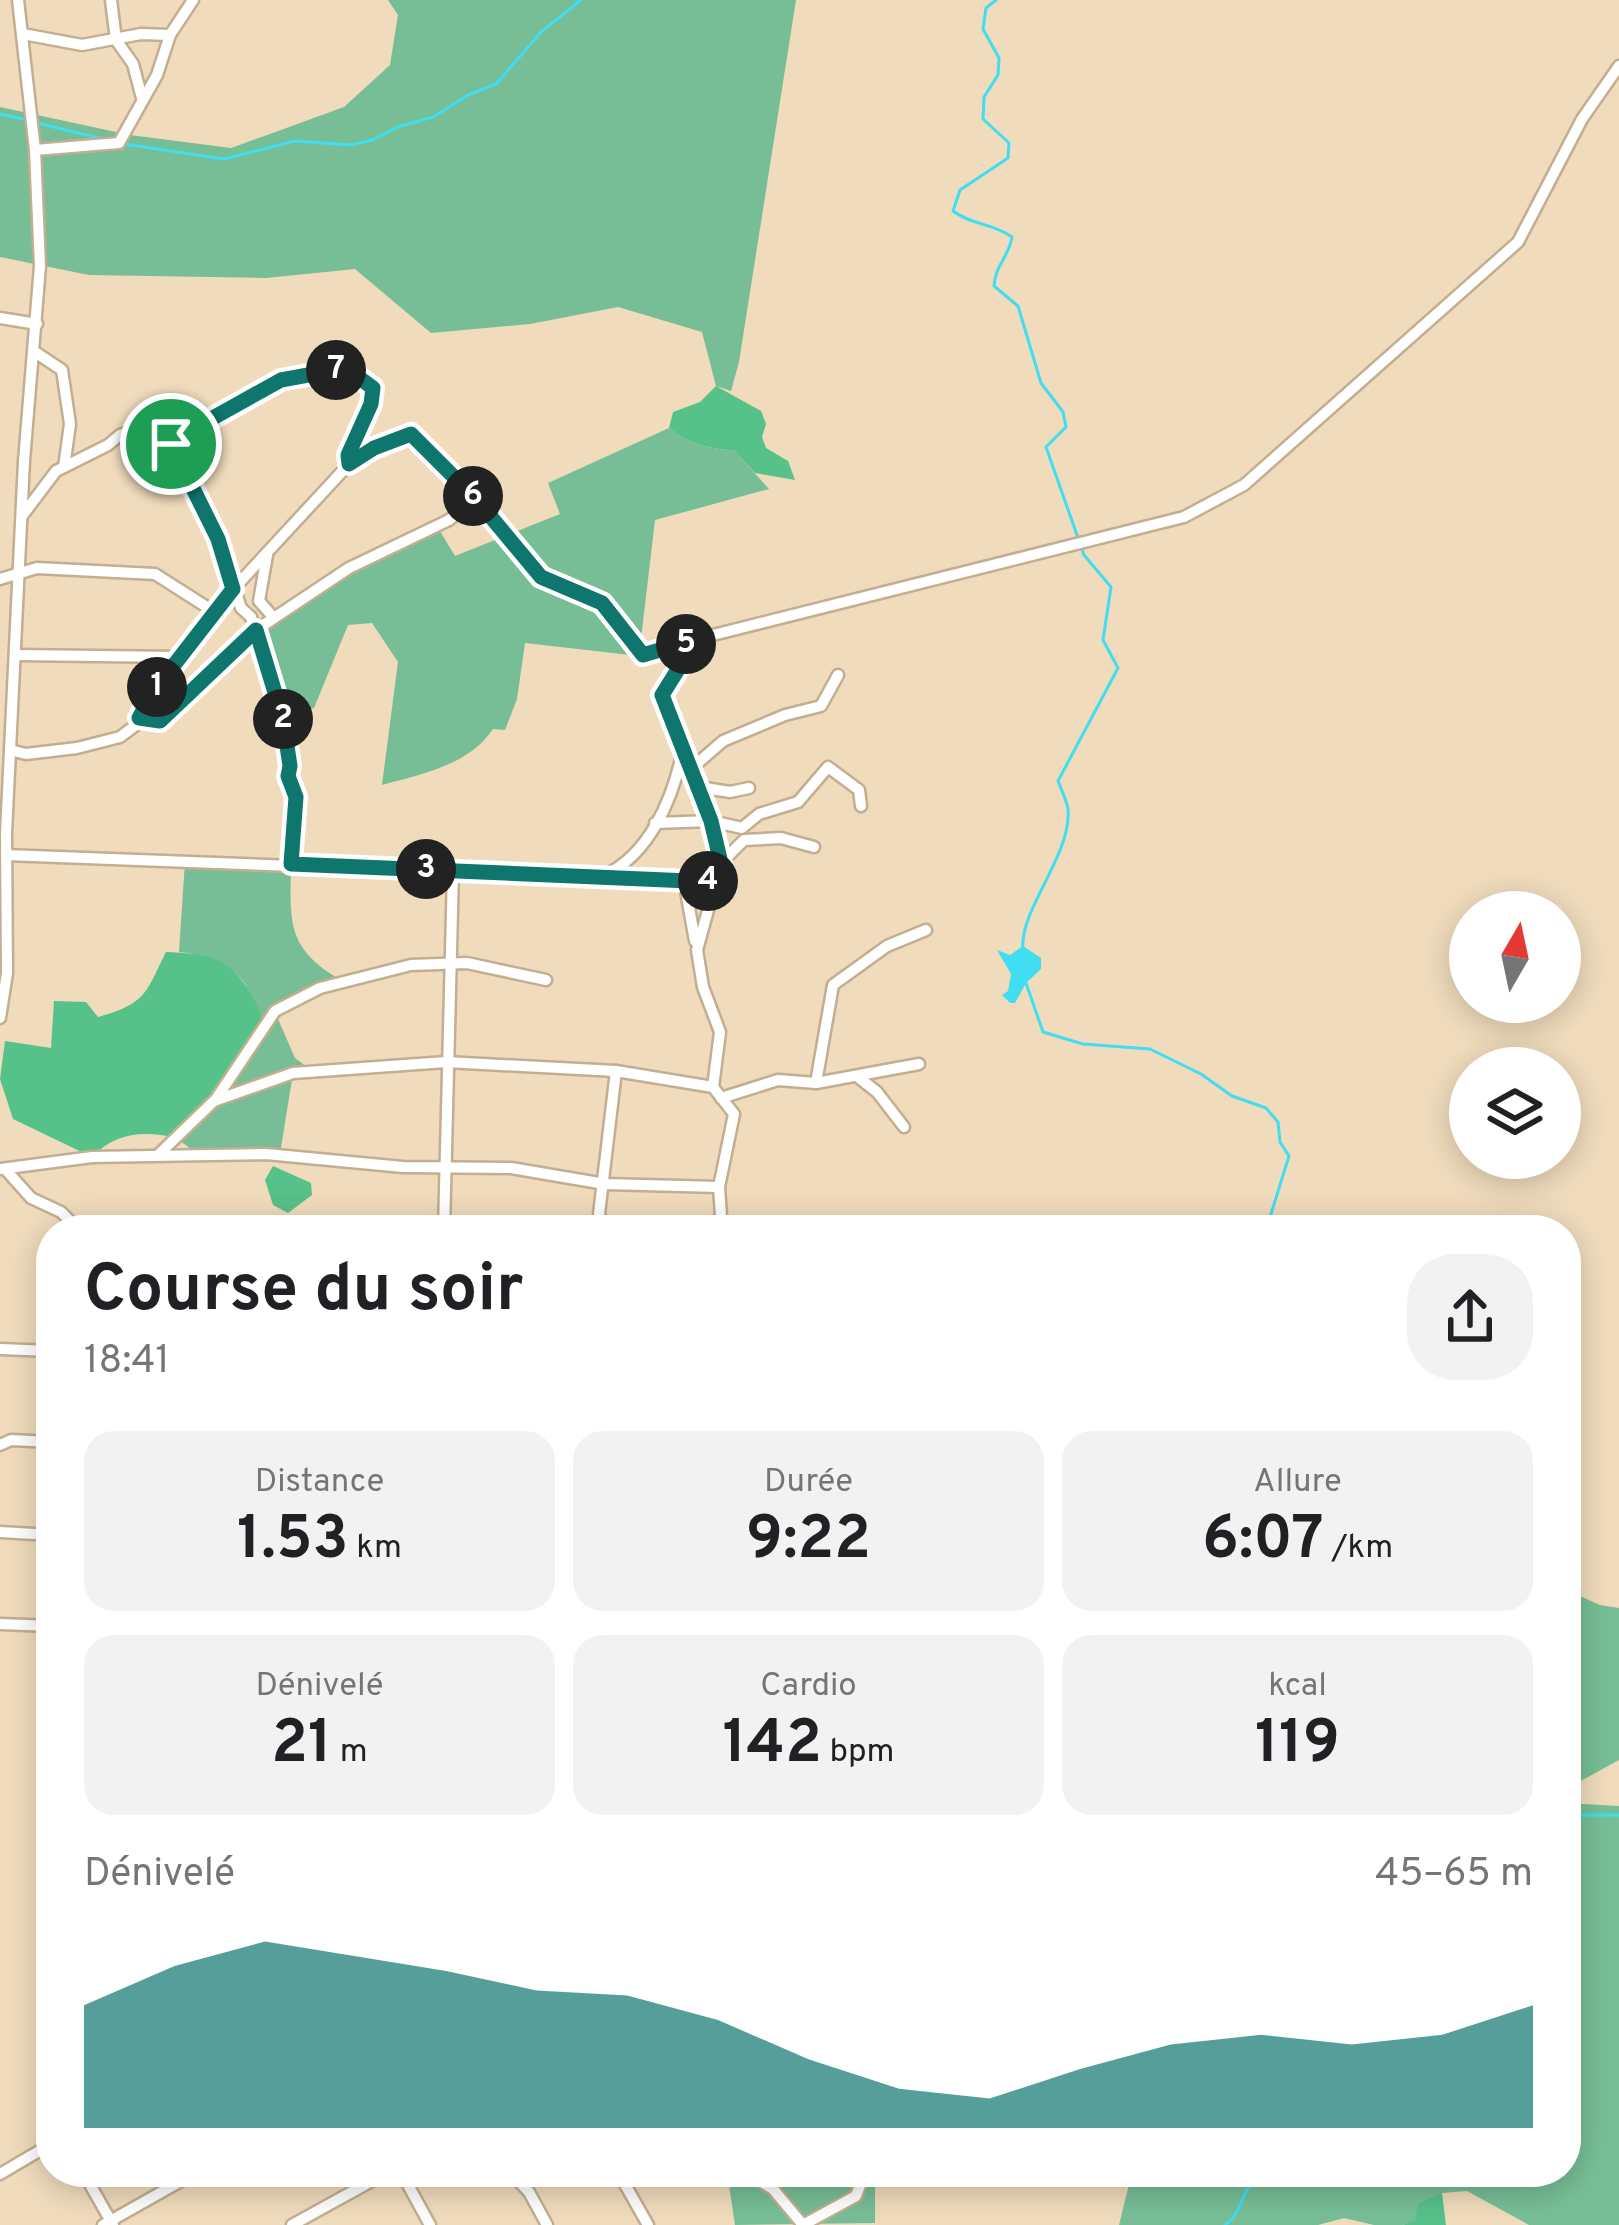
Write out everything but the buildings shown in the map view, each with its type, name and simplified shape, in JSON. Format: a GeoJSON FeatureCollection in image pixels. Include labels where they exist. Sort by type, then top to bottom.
{"type":"FeatureCollection","features":[{"type":"Feature","properties":{"kind":"street"},"geometry":{"type":"LineString","coordinates":[[0,1018],[40,223],[18,0]]}},
{"type":"Feature","properties":{"kind":"street"},"geometry":{"type":"LineString","coordinates":[[111,0],[116,40],[133,64],[142,98]]}},
{"type":"Feature","properties":{"kind":"street"},"geometry":{"type":"LineString","coordinates":[[34,150],[118,142],[157,75],[170,35],[194,0]]}},
{"type":"Feature","properties":{"kind":"street"},"geometry":{"type":"LineString","coordinates":[[23,34],[82,45],[141,34],[170,35]]}},
{"type":"Feature","properties":{"kind":"street"},"geometry":{"type":"LineString","coordinates":[[10,750],[26,754],[120,737],[139,718],[213,611],[349,464],[411,434],[476,499],[541,577],[602,603],[643,655],[1184,517],[1244,485],[1519,242],[1582,119],[1619,66]]}},
{"type":"Feature","properties":{"kind":"street"},"geometry":{"type":"LineString","coordinates":[[0,318],[37,324]]}},
{"type":"Feature","properties":{"kind":"street"},"geometry":{"type":"LineString","coordinates":[[35,352],[62,370],[70,424],[64,466]]}},
{"type":"Feature","properties":{"kind":"street"},"geometry":{"type":"LineString","coordinates":[[173,434],[202,424],[281,380],[346,368],[373,388],[371,404],[348,455],[349,464]]}},
{"type":"Feature","properties":{"kind":"street"},"geometry":{"type":"LineString","coordinates":[[22,516],[64,466],[142,424],[161,421],[173,434]]}},
{"type":"Feature","properties":{"kind":"street"},"geometry":{"type":"LineString","coordinates":[[173,434],[171,444],[218,539],[233,589],[256,630],[283,719],[288,776],[296,797],[291,864]]}},
{"type":"Feature","properties":{"kind":"street"},"geometry":{"type":"LineString","coordinates":[[139,718],[160,721],[256,630],[349,568],[449,520],[476,499]]}},
{"type":"Feature","properties":{"kind":"street"},"geometry":{"type":"LineString","coordinates":[[268,551],[259,601],[274,618]]}},
{"type":"Feature","properties":{"kind":"street"},"geometry":{"type":"LineString","coordinates":[[0,579],[19,570],[155,574],[213,611]]}},
{"type":"Feature","properties":{"kind":"street"},"geometry":{"type":"LineString","coordinates":[[697,639],[662,695],[711,821],[721,863]]}},
{"type":"Feature","properties":{"kind":"street"},"geometry":{"type":"LineString","coordinates":[[15,655],[181,657]]}},
{"type":"Feature","properties":{"kind":"street"},"geometry":{"type":"LineString","coordinates":[[692,768],[723,741],[820,706],[838,675]]}},
{"type":"Feature","properties":{"kind":"street"},"geometry":{"type":"LineString","coordinates":[[600,877],[621,868],[655,824],[674,791],[683,747]]}},
{"type":"Feature","properties":{"kind":"street"},"geometry":{"type":"LineString","coordinates":[[655,824],[711,821],[742,828],[759,814],[798,802],[828,767],[860,790],[861,806]]}},
{"type":"Feature","properties":{"kind":"street"},"geometry":{"type":"LineString","coordinates":[[699,787],[730,792],[749,788]]}},
{"type":"Feature","properties":{"kind":"street"},"geometry":{"type":"LineString","coordinates":[[697,950],[721,863],[744,840],[781,838],[814,847]]}},
{"type":"Feature","properties":{"kind":"street"},"geometry":{"type":"LineString","coordinates":[[6,855],[713,882]]}},
{"type":"Feature","properties":{"kind":"street"},"geometry":{"type":"LineString","coordinates":[[444,1215],[453,871]]}},
{"type":"Feature","properties":{"kind":"street"},"geometry":{"type":"LineString","coordinates":[[684,880],[703,986],[720,1032],[717,1092],[734,1114],[719,1186],[721,1215]]}},
{"type":"Feature","properties":{"kind":"street"},"geometry":{"type":"LineString","coordinates":[[816,1083],[833,985],[887,946],[926,930]]}},
{"type":"Feature","properties":{"kind":"street"},"geometry":{"type":"LineString","coordinates":[[159,1154],[214,1101],[275,1012],[320,988],[411,965],[467,963],[546,980]]}},
{"type":"Feature","properties":{"kind":"street"},"geometry":{"type":"LineString","coordinates":[[214,1101],[293,1073],[446,1062],[616,1072],[717,1092],[778,1080],[816,1083],[919,1064]]}},
{"type":"Feature","properties":{"kind":"street"},"geometry":{"type":"LineString","coordinates":[[599,1215],[616,1072]]}},
{"type":"Feature","properties":{"kind":"street"},"geometry":{"type":"LineString","coordinates":[[858,1077],[904,1126]]}},
{"type":"Feature","properties":{"kind":"street"},"geometry":{"type":"LineString","coordinates":[[3,1169],[92,1157],[280,1154],[446,1169],[511,1168],[605,1184],[719,1186]]}},
{"type":"Feature","properties":{"kind":"street"},"geometry":{"type":"LineString","coordinates":[[3,1169],[31,1198],[64,1215]]}},
{"type":"Feature","properties":{"kind":"street"},"geometry":{"type":"LineString","coordinates":[[0,1348],[36,1350]]}},
{"type":"Feature","properties":{"kind":"street"},"geometry":{"type":"LineString","coordinates":[[0,1445],[10,1440],[36,1441]]}},
{"type":"Feature","properties":{"kind":"street"},"geometry":{"type":"LineString","coordinates":[[0,1532],[36,1534]]}},
{"type":"Feature","properties":{"kind":"street"},"geometry":{"type":"LineString","coordinates":[[0,1624],[36,1625]]}},
{"type":"Feature","properties":{"kind":"street"},"geometry":{"type":"LineString","coordinates":[[0,2174],[36,2153]]}},
{"type":"Feature","properties":{"kind":"street"},"geometry":{"type":"LineString","coordinates":[[90,2187],[109,2224],[172,2187]]}},
{"type":"Feature","properties":{"kind":"street"},"geometry":{"type":"LineString","coordinates":[[292,2225],[360,2187]]}},
{"type":"Feature","properties":{"kind":"street"},"geometry":{"type":"LineString","coordinates":[[408,2187],[430,2225]]}},
{"type":"Feature","properties":{"kind":"street"},"geometry":{"type":"LineString","coordinates":[[525,2187],[547,2225]]}},
{"type":"Feature","properties":{"kind":"street"},"geometry":{"type":"LineString","coordinates":[[626,2187],[648,2225]]}},
{"type":"Feature","properties":{"kind":"street"},"geometry":{"type":"LineString","coordinates":[[770,2187],[803,2225],[856,2196],[859,2187]]}},
{"type":"Feature","properties":{"kind":"street"},"geometry":{"type":"LineString","coordinates":[[314,2212],[322,2225]]}},
{"type":"Feature","properties":{"kind":"green space"},"geometry":{"type":"Polygon","coordinates":[[[388,0],[796,0],[731,391],[716,386],[702,332],[618,307],[530,324],[431,333],[355,269],[266,278],[89,275],[0,257],[0,107],[130,135],[231,148],[344,107],[390,65],[398,15],[388,0]]]}},
{"type":"Feature","properties":{"kind":"green space"},"geometry":{"type":"Polygon","coordinates":[[[716,386],[761,411],[766,448],[788,461],[795,480],[755,473],[735,451],[700,445],[669,428],[673,412],[700,402],[716,386]]]}},
{"type":"Feature","properties":{"kind":"green space"},"geometry":{"type":"Polygon","coordinates":[[[669,428],[700,445],[735,451],[769,489],[655,520],[639,656],[525,643],[517,699],[505,730],[493,729],[458,760],[382,785],[398,662],[372,623],[348,625],[314,708],[283,719],[256,630],[349,568],[437,526],[455,556],[560,514],[548,483],[669,428]]]}},
{"type":"Feature","properties":{"kind":"green space"},"geometry":{"type":"Polygon","coordinates":[[[185,861],[291,864],[295,933],[311,958],[344,982],[275,1012],[295,1058],[312,1071],[293,1073],[280,1154],[198,1154],[176,1138],[247,987],[218,962],[179,952],[185,861]]]}},
{"type":"Feature","properties":{"kind":"green space"},"geometry":{"type":"Polygon","coordinates":[[[166,952],[223,963],[240,978],[259,1010],[254,1045],[210,1103],[176,1138],[130,1135],[92,1157],[13,1119],[0,1079],[5,1041],[51,1048],[54,1001],[86,1002],[98,1017],[126,1007],[148,987],[166,952]]]}},
{"type":"Feature","properties":{"kind":"green space"},"geometry":{"type":"Polygon","coordinates":[[[273,1166],[311,1183],[312,1195],[288,1213],[273,1205],[265,1180],[273,1166]]]}},
{"type":"Feature","properties":{"kind":"green space"},"geometry":{"type":"Polygon","coordinates":[[[1581,1597],[1619,1608],[1619,1760],[1581,1781],[1581,1597]]]}},
{"type":"Feature","properties":{"kind":"green space"},"geometry":{"type":"Polygon","coordinates":[[[1581,1804],[1619,1806],[1619,2225],[1529,2225],[1467,2191],[1442,2193],[1415,2222],[1402,2225],[1344,2218],[1318,2225],[1119,2225],[1128,2187],[1581,2187],[1581,1804]]]}},
{"type":"Feature","properties":{"kind":"green space"},"geometry":{"type":"Polygon","coordinates":[[[729,2187],[875,2187],[875,2223],[735,2225],[729,2187]]]}},
{"type":"Feature","properties":{"kind":"green space"},"geometry":{"type":"Polygon","coordinates":[[[1442,2193],[1446,2225],[1402,2225],[1415,2221],[1418,2204],[1442,2193]]]}},
{"type":"Feature","properties":{"kind":"water"},"geometry":{"type":"Polygon","coordinates":[[[1023,946],[1041,958],[1041,969],[1015,1003],[1010,1003],[1002,995],[1008,991],[1011,974],[997,950],[1010,955],[1023,946]]]}},
{"type":"Feature","properties":{"kind":"waterway"},"geometry":{"type":"LineString","coordinates":[[124,144],[224,159],[295,141],[351,145],[372,140],[433,117],[496,84],[541,32],[581,0]]}},
{"type":"Feature","properties":{"kind":"waterway"},"geometry":{"type":"LineString","coordinates":[[996,0],[986,8],[983,29],[999,58],[998,75],[984,97],[983,119],[1009,143],[1008,158],[960,190],[953,211],[1012,237],[994,286],[1018,306],[1041,383],[1063,412],[1066,427],[1046,447],[1084,555],[1111,587],[1103,640],[1118,668],[1058,781],[1067,806],[1067,827],[1029,917],[1023,949]]}},
{"type":"Feature","properties":{"kind":"waterway"},"geometry":{"type":"LineString","coordinates":[[0,114],[27,120]]}},
{"type":"Feature","properties":{"kind":"waterway"},"geometry":{"type":"LineString","coordinates":[[37,123],[103,139]]}},
{"type":"Feature","properties":{"kind":"waterway"},"geometry":{"type":"LineString","coordinates":[[1026,983],[1043,1032],[1083,1044],[1150,1049],[1201,1074],[1232,1096],[1266,1108],[1278,1122],[1280,1142],[1289,1156],[1271,1215]]}},
{"type":"Feature","properties":{"kind":"waterway"},"geometry":{"type":"LineString","coordinates":[[1581,1815],[1619,1815]]}},
{"type":"Feature","properties":{"kind":"waterway"},"geometry":{"type":"LineString","coordinates":[[1225,2225],[1249,2187]]}},
{"type":"Feature","properties":{"kind":"route"},"geometry":{"type":"LineString","coordinates":[[346,368],[373,388],[371,404],[348,455],[349,464],[411,434],[476,499],[541,577],[602,603],[643,655],[697,639],[662,695],[711,821],[721,863],[713,882],[291,864],[296,797],[288,776],[283,719],[256,630],[160,721],[139,718],[153,692],[233,589],[218,539],[171,444],[173,434],[202,424],[281,380],[346,368]]}}]}
